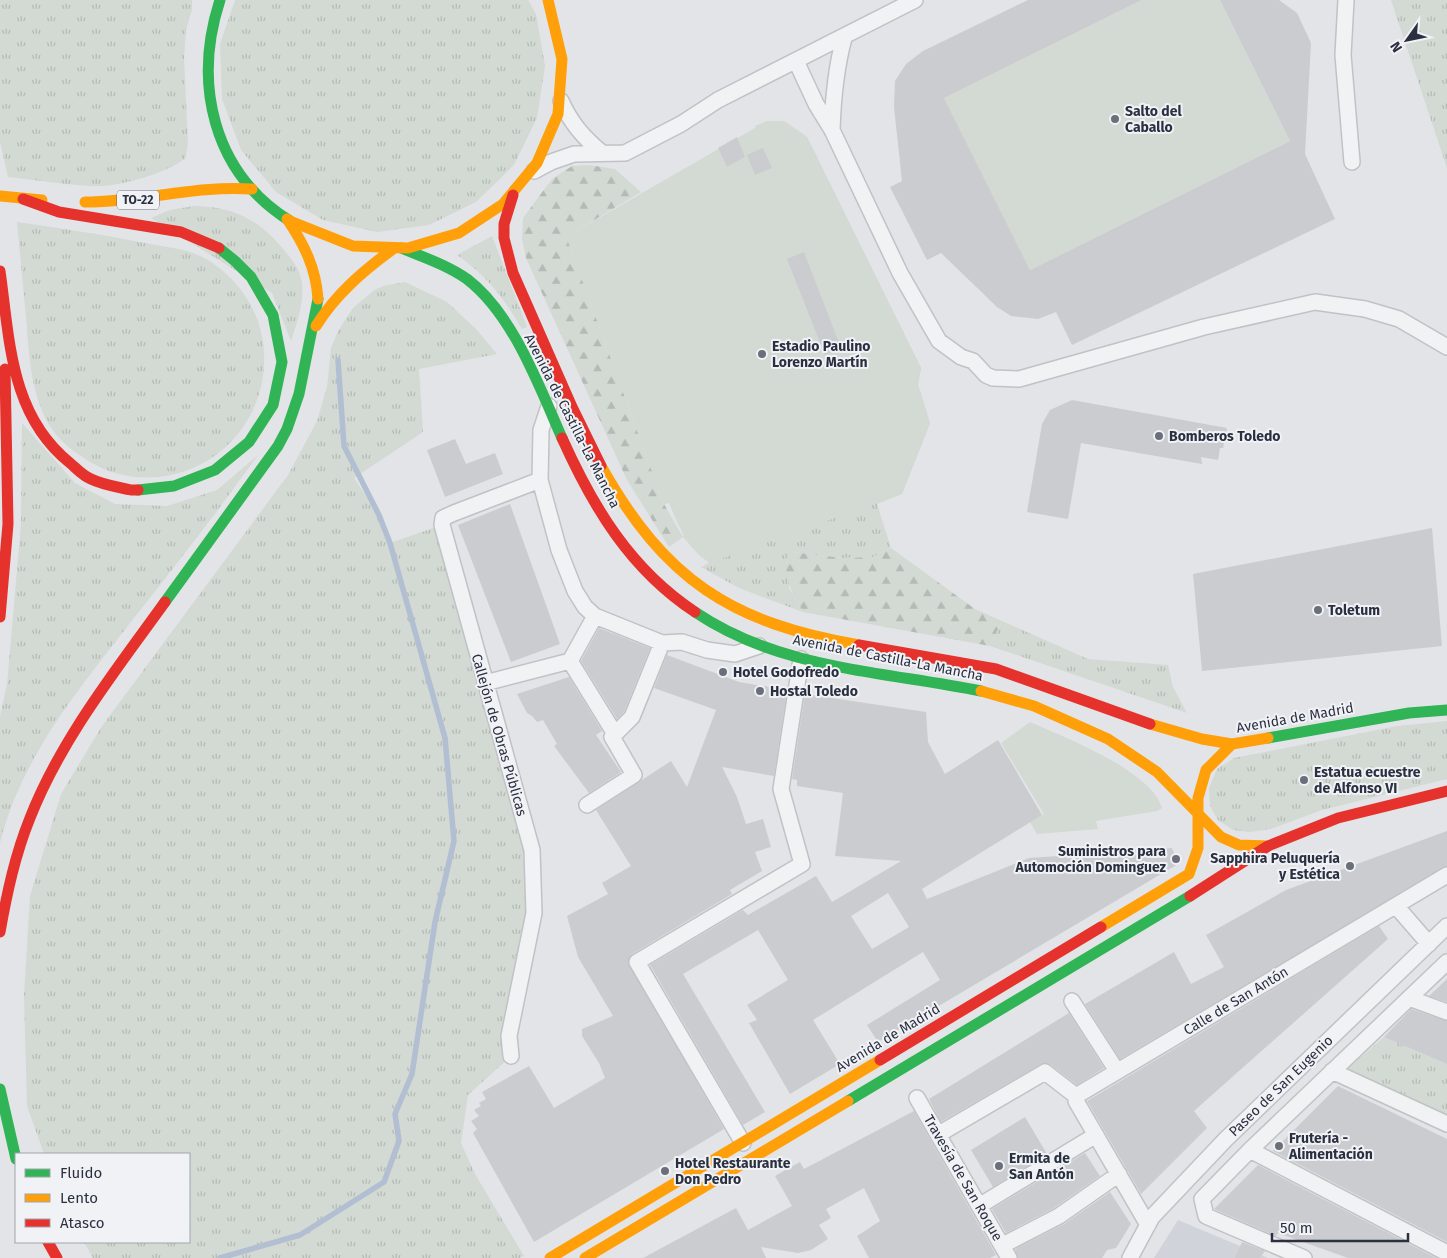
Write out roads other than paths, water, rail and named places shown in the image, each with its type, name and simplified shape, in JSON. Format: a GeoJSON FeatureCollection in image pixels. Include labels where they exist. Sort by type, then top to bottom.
{"type":"FeatureCollection","features":[{"type":"Feature","properties":{"kind":"main road"},"geometry":{"type":"LineString","coordinates":[[220,0],[211,24],[206,58],[207,94],[216,129],[231,161],[252,190],[287,219],[327,239],[349,245],[397,248],[432,243],[462,232],[489,216],[513,195],[532,172],[545,150],[555,126],[562,101],[564,76],[558,24],[548,0]]}},
{"type":"Feature","properties":{"kind":"main road"},"geometry":{"type":"LineString","coordinates":[[558,24],[561,8]]}},
{"type":"Feature","properties":{"kind":"main road","name":"TO-22"},"geometry":{"type":"LineString","coordinates":[[0,196],[23,199],[124,202],[202,189],[233,187],[252,190]]}},
{"type":"Feature","properties":{"kind":"main road","name":"Avenida de Castilla-La Mancha"},"geometry":{"type":"LineString","coordinates":[[513,195],[504,225],[509,258],[527,308],[585,433],[621,503],[643,535],[671,564],[701,588],[740,611],[774,625],[815,636],[981,666],[1094,702],[1175,733],[1232,744]]}},
{"type":"Feature","properties":{"kind":"main road"},"geometry":{"type":"LineString","coordinates":[[0,272],[19,388],[39,432],[65,463],[100,484],[137,490],[178,486],[215,471],[241,452],[261,429],[274,404],[281,374],[282,352],[277,326],[269,305],[236,260],[218,248],[184,233],[58,212],[23,199]]}},
{"type":"Feature","properties":{"kind":"main road"},"geometry":{"type":"LineString","coordinates":[[0,932],[16,859],[37,801],[69,740],[107,683],[287,431],[299,400],[309,339],[318,300],[318,286],[306,248],[287,219]]}},
{"type":"Feature","properties":{"kind":"main road"},"geometry":{"type":"LineString","coordinates":[[309,339],[327,308],[335,299],[370,265],[397,248]]}},
{"type":"Feature","properties":{"kind":"main road","name":"Avenida de Castilla-La Mancha"},"geometry":{"type":"LineString","coordinates":[[397,248],[450,269],[474,285],[496,309],[510,330],[549,406],[584,484],[600,512],[632,560],[652,580],[694,612],[759,646],[801,659],[966,688],[995,694],[1035,706],[1080,725],[1121,747],[1158,773],[1200,816]]}},
{"type":"Feature","properties":{"kind":"main road"},"geometry":{"type":"LineString","coordinates":[[0,283],[10,471],[5,585],[0,617]]}},
{"type":"Feature","properties":{"kind":"main road","name":"Avenida de Madrid"},"geometry":{"type":"LineString","coordinates":[[550,1258],[1188,874],[1198,854],[1199,790],[1203,775],[1216,757],[1232,744],[1409,713],[1447,710]]}},
{"type":"Feature","properties":{"kind":"main road"},"geometry":{"type":"LineString","coordinates":[[585,1258],[1167,910],[1268,846],[1338,818],[1447,791]]}},
{"type":"Feature","properties":{"kind":"main road"},"geometry":{"type":"LineString","coordinates":[[1200,816],[1216,835],[1231,843],[1250,847],[1268,846]]}},
{"type":"Feature","properties":{"kind":"main road"},"geometry":{"type":"LineString","coordinates":[[0,1089],[15,1155]]}},
{"type":"Feature","properties":{"kind":"main road"},"geometry":{"type":"LineString","coordinates":[[49,1243],[57,1258]]}},
{"type":"Feature","properties":{"kind":"street"},"geometry":{"type":"LineString","coordinates":[[532,172],[551,162],[574,154],[625,153],[643,145],[718,100],[844,38],[915,0]]}},
{"type":"Feature","properties":{"kind":"street"},"geometry":{"type":"LineString","coordinates":[[1346,0],[1343,55],[1352,162]]}},
{"type":"Feature","properties":{"kind":"street"},"geometry":{"type":"LineString","coordinates":[[832,130],[838,62],[844,38]]}},
{"type":"Feature","properties":{"kind":"street"},"geometry":{"type":"LineString","coordinates":[[796,61],[816,104],[832,130],[900,273],[939,341],[961,357],[973,361],[986,375],[994,378],[1019,379],[1204,327],[1315,302],[1366,309],[1399,318],[1447,347]]}},
{"type":"Feature","properties":{"kind":"street"},"geometry":{"type":"LineString","coordinates":[[562,101],[570,120],[582,136],[601,152]]}},
{"type":"Feature","properties":{"kind":"street"},"geometry":{"type":"LineString","coordinates":[[549,406],[541,430],[540,480],[560,550],[575,591],[585,607],[595,616],[662,643],[682,642],[707,650],[735,654],[759,646]]}},
{"type":"Feature","properties":{"kind":"street","name":"Callejón de Obras Públicas"},"geometry":{"type":"LineString","coordinates":[[511,1056],[509,1036],[534,914],[532,850],[442,525],[443,518],[540,480]]}},
{"type":"Feature","properties":{"kind":"street"},"geometry":{"type":"LineString","coordinates":[[485,683],[570,661],[595,616]]}},
{"type":"Feature","properties":{"kind":"street"},"geometry":{"type":"LineString","coordinates":[[587,805],[634,776],[612,737],[632,717],[662,643]]}},
{"type":"Feature","properties":{"kind":"street"},"geometry":{"type":"LineString","coordinates":[[743,1143],[637,962],[802,864],[781,789],[801,659]]}},
{"type":"Feature","properties":{"kind":"street"},"geometry":{"type":"LineString","coordinates":[[570,661],[615,734]]}},
{"type":"Feature","properties":{"kind":"street","name":"Calle de San Antón"},"geometry":{"type":"LineString","coordinates":[[1076,1096],[1447,875]]}},
{"type":"Feature","properties":{"kind":"street"},"geometry":{"type":"LineString","coordinates":[[1396,906],[1429,944]]}},
{"type":"Feature","properties":{"kind":"street","name":"Paseo de San Eugenio"},"geometry":{"type":"LineString","coordinates":[[1130,1258],[1152,1217],[1226,1140],[1447,926]]}},
{"type":"Feature","properties":{"kind":"street","name":"Paseo de San Eugenio"},"geometry":{"type":"LineString","coordinates":[[1304,1258],[1206,1216],[1202,1199],[1250,1150],[1447,962]]}},
{"type":"Feature","properties":{"kind":"street"},"geometry":{"type":"LineString","coordinates":[[1409,998],[1447,1012]]}},
{"type":"Feature","properties":{"kind":"street"},"geometry":{"type":"LineString","coordinates":[[1072,1001],[1117,1071]]}},
{"type":"Feature","properties":{"kind":"street"},"geometry":{"type":"LineString","coordinates":[[1332,1071],[1447,1124]]}},
{"type":"Feature","properties":{"kind":"street"},"geometry":{"type":"LineString","coordinates":[[939,1134],[1045,1072],[1076,1096],[1076,1101],[1148,1225]]}},
{"type":"Feature","properties":{"kind":"street","name":"Travesía de San Roque"},"geometry":{"type":"LineString","coordinates":[[917,1098],[1006,1252]]}},
{"type":"Feature","properties":{"kind":"street"},"geometry":{"type":"LineString","coordinates":[[979,1206],[1096,1135]]}},
{"type":"Feature","properties":{"kind":"street"},"geometry":{"type":"LineString","coordinates":[[1250,1150],[1447,1252]]}},
{"type":"Feature","properties":{"kind":"street"},"geometry":{"type":"LineString","coordinates":[[1006,1252],[1119,1174]]}},
{"type":"Feature","properties":{"kind":"waterway"},"geometry":{"type":"LineString","coordinates":[[220,1258],[300,1235],[384,1182],[399,1141],[395,1114],[412,1074],[435,922],[454,841],[445,738],[390,543],[379,515],[344,446],[338,360]]}},
{"type":"Feature","properties":{"kind":"place","name":"Salto del Caballo"},"geometry":{"type":"Point","coordinates":[1115,119]}},
{"type":"Feature","properties":{"kind":"place","name":"Estadio Paulino Lorenzo Martín"},"geometry":{"type":"Point","coordinates":[762,354]}},
{"type":"Feature","properties":{"kind":"place","name":"Bomberos Toledo"},"geometry":{"type":"Point","coordinates":[1159,436]}},
{"type":"Feature","properties":{"kind":"place","name":"Toletum"},"geometry":{"type":"Point","coordinates":[1318,610]}},
{"type":"Feature","properties":{"kind":"place","name":"Hotel Godofredo"},"geometry":{"type":"Point","coordinates":[723,672]}},
{"type":"Feature","properties":{"kind":"place","name":"Hostal Toledo"},"geometry":{"type":"Point","coordinates":[760,691]}},
{"type":"Feature","properties":{"kind":"place","name":"Estatua ecuestre de Alfonso VI"},"geometry":{"type":"Point","coordinates":[1304,780]}},
{"type":"Feature","properties":{"kind":"place","name":"Suministros para Automoción Dominguez"},"geometry":{"type":"Point","coordinates":[1176,859]}},
{"type":"Feature","properties":{"kind":"place","name":"Sapphira Peluquería y Estética"},"geometry":{"type":"Point","coordinates":[1350,866]}},
{"type":"Feature","properties":{"kind":"place","name":"Frutería - Alimentación"},"geometry":{"type":"Point","coordinates":[1279,1146]}},
{"type":"Feature","properties":{"kind":"place","name":"Ermita de San Antón"},"geometry":{"type":"Point","coordinates":[999,1166]}},
{"type":"Feature","properties":{"kind":"place","name":"Hotel Restaurante Don Pedro"},"geometry":{"type":"Point","coordinates":[665,1171]}}]}
